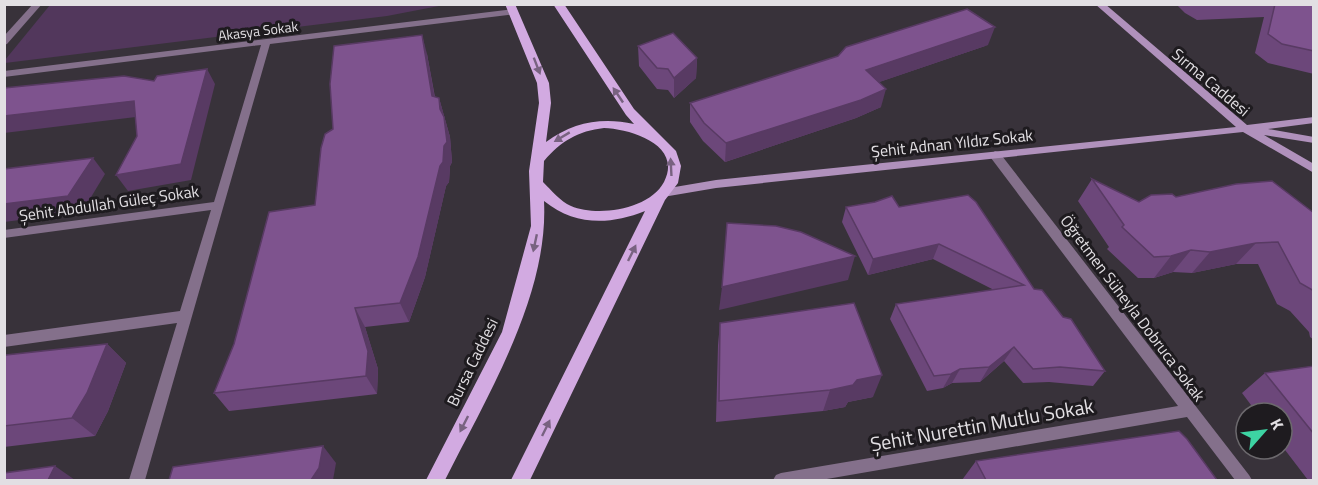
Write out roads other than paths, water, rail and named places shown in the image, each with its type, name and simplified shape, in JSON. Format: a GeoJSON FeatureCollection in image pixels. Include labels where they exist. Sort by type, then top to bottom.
{"type":"FeatureCollection","features":[{"type":"Feature","properties":{"kind":"main road"},"geometry":{"type":"LineString","coordinates":[[538,185],[546,197],[561,208],[580,215],[602,218],[624,215],[644,208],[661,195],[671,183],[674,166],[669,151],[630,112],[558,4]]}},
{"type":"Feature","properties":{"kind":"main road","name":"Bursa Caddesi"},"geometry":{"type":"LineString","coordinates":[[435,480],[510,332],[531,263],[538,226],[536,171],[545,103],[543,83],[512,8]]}},
{"type":"Feature","properties":{"kind":"main road"},"geometry":{"type":"LineString","coordinates":[[539,158],[548,146],[562,135],[600,124],[620,124],[639,129],[657,138]]}},
{"type":"Feature","properties":{"kind":"main road"},"geometry":{"type":"LineString","coordinates":[[520,480],[661,195]]}},
{"type":"Feature","properties":{"kind":"street"},"geometry":{"type":"LineString","coordinates":[[4,42],[38,4]]}},
{"type":"Feature","properties":{"kind":"street","name":"Sırma Caddesi"},"geometry":{"type":"LineString","coordinates":[[1099,4],[1245,129],[1314,169]]}},
{"type":"Feature","properties":{"kind":"street","name":"Akasya Sokak"},"geometry":{"type":"LineString","coordinates":[[4,74],[266,44],[512,8]]}},
{"type":"Feature","properties":{"kind":"street","name":"Şehit Abdullah Güleç Sokak"},"geometry":{"type":"LineString","coordinates":[[137,480],[266,44]]}},
{"type":"Feature","properties":{"kind":"street"},"geometry":{"type":"LineString","coordinates":[[1245,129],[1314,120]]}},
{"type":"Feature","properties":{"kind":"street"},"geometry":{"type":"LineString","coordinates":[[1245,129],[1314,140]]}},
{"type":"Feature","properties":{"kind":"street","name":"Şehit Adnan Yıldız Sokak"},"geometry":{"type":"LineString","coordinates":[[661,195],[727,183],[1245,129]]}},
{"type":"Feature","properties":{"kind":"street","name":"Öğretmen Süheyla Dobruca Sokak"},"geometry":{"type":"LineString","coordinates":[[995,155],[1244,480]]}},
{"type":"Feature","properties":{"kind":"street","name":"Şehit Abdullah Güleç Sokak"},"geometry":{"type":"LineString","coordinates":[[4,234],[218,205]]}},
{"type":"Feature","properties":{"kind":"street"},"geometry":{"type":"LineString","coordinates":[[4,341],[186,316]]}},
{"type":"Feature","properties":{"kind":"street","name":"Şehit Nurettin Mutlu Sokak"},"geometry":{"type":"LineString","coordinates":[[781,480],[1191,410]]}}]}
